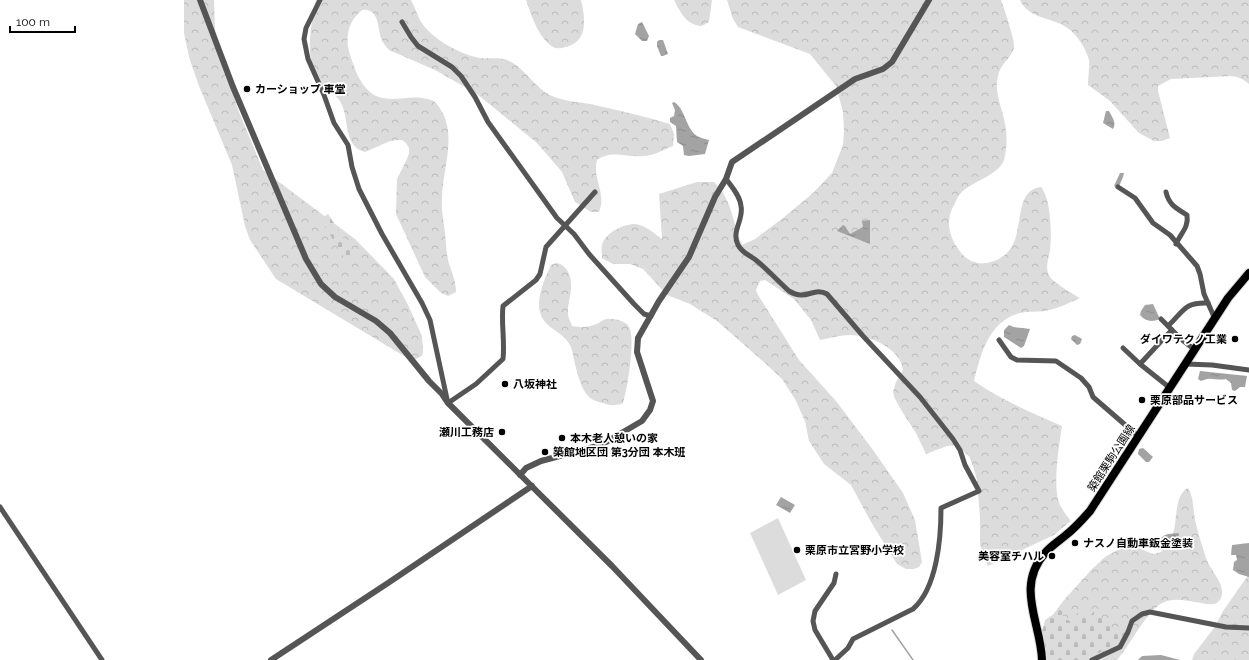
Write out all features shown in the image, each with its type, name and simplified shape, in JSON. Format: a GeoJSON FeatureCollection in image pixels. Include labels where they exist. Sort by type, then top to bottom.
{"type":"FeatureCollection","features":[{"type":"Feature","properties":{"kind":"main road","name":"築館栗駒公園線"},"geometry":{"type":"LineString","coordinates":[[1044,659],[1030,594],[1031,581],[1035,570],[1045,553],[1067,534],[1090,510],[1228,298],[1249,274]]}},
{"type":"Feature","properties":{"kind":"street"},"geometry":{"type":"LineString","coordinates":[[200,0],[233,87],[306,259],[321,284],[335,297],[376,321],[390,334],[447,401],[612,566],[701,660]]}},
{"type":"Feature","properties":{"kind":"street"},"geometry":{"type":"LineString","coordinates":[[320,0],[306,28],[304,38],[308,59],[324,95],[334,123],[347,141],[350,148],[352,167],[359,189],[382,234],[422,303],[430,320],[447,401]]}},
{"type":"Feature","properties":{"kind":"street"},"geometry":{"type":"LineString","coordinates":[[520,475],[526,468],[541,461],[601,445],[642,421],[650,410],[653,401],[637,352],[638,338],[659,301],[689,257],[715,197],[726,179],[732,162],[849,83],[883,69],[892,62],[929,0]]}},
{"type":"Feature","properties":{"kind":"street"},"geometry":{"type":"LineString","coordinates":[[402,22],[418,46],[452,67],[461,76],[475,97],[488,122],[548,206],[634,304],[644,314],[651,316]]}},
{"type":"Feature","properties":{"kind":"street"},"geometry":{"type":"LineString","coordinates":[[726,179],[736,193],[741,204],[742,212],[735,236],[738,246],[743,252],[750,258],[757,261],[794,294],[800,296],[816,292],[823,292],[827,294],[863,336],[920,397],[960,450],[965,465],[979,491],[941,508],[941,528],[936,561],[928,590],[920,603],[912,609],[853,639],[848,648],[834,660],[815,630],[812,621],[815,611],[834,583],[836,574]]}},
{"type":"Feature","properties":{"kind":"street"},"geometry":{"type":"LineString","coordinates":[[1118,187],[1135,198],[1153,223],[1170,235],[1176,244],[1197,266],[1204,294],[1215,319]]}},
{"type":"Feature","properties":{"kind":"street"},"geometry":{"type":"LineString","coordinates":[[447,401],[476,384],[503,359],[503,306],[536,280],[540,274],[546,246],[595,192]]}},
{"type":"Feature","properties":{"kind":"street"},"geometry":{"type":"LineString","coordinates":[[1166,192],[1173,207],[1187,215],[1188,219],[1188,224],[1176,244]]}},
{"type":"Feature","properties":{"kind":"street"},"geometry":{"type":"LineString","coordinates":[[1168,326],[1184,308],[1189,305],[1198,302],[1208,303]]}},
{"type":"Feature","properties":{"kind":"street"},"geometry":{"type":"LineString","coordinates":[[1161,319],[1195,350]]}},
{"type":"Feature","properties":{"kind":"street"},"geometry":{"type":"LineString","coordinates":[[1140,364],[1172,330]]}},
{"type":"Feature","properties":{"kind":"street"},"geometry":{"type":"LineString","coordinates":[[999,340],[1012,357],[1017,360],[1056,361],[1081,378],[1089,387],[1093,396],[1138,436]]}},
{"type":"Feature","properties":{"kind":"street"},"geometry":{"type":"LineString","coordinates":[[1123,348],[1170,388]]}},
{"type":"Feature","properties":{"kind":"street"},"geometry":{"type":"LineString","coordinates":[[1186,364],[1212,365],[1249,370]]}},
{"type":"Feature","properties":{"kind":"street"},"geometry":{"type":"LineString","coordinates":[[271,660],[532,486]]}},
{"type":"Feature","properties":{"kind":"street"},"geometry":{"type":"LineString","coordinates":[[0,507],[102,660]]}},
{"type":"Feature","properties":{"kind":"street"},"geometry":{"type":"LineString","coordinates":[[1092,660],[1120,647],[1132,621],[1142,614],[1150,612],[1226,627],[1249,628]]}},
{"type":"Feature","properties":{"kind":"green space"},"geometry":{"type":"Polygon","coordinates":[[[184,0],[214,0],[215,30],[223,63],[239,112],[263,170],[355,239],[394,279],[422,336],[422,356],[416,359],[409,359],[276,279],[250,240],[245,226],[232,165],[199,86],[189,57],[184,33],[184,0]]]}},
{"type":"Feature","properties":{"kind":"green space"},"geometry":{"type":"Polygon","coordinates":[[[316,0],[411,0],[421,22],[426,28],[439,40],[456,50],[464,54],[480,58],[507,60],[519,67],[540,88],[556,98],[590,104],[670,124],[674,134],[673,146],[647,156],[614,154],[597,160],[596,173],[601,192],[601,205],[599,212],[591,212],[575,202],[562,172],[537,143],[477,94],[435,70],[389,50],[381,38],[374,14],[371,11],[361,10],[350,25],[348,46],[356,71],[364,86],[378,97],[392,99],[417,98],[433,101],[443,114],[447,125],[448,150],[442,207],[447,257],[456,288],[456,292],[448,296],[441,293],[425,277],[396,214],[397,179],[407,159],[409,148],[402,140],[397,140],[390,141],[365,152],[358,149],[350,139],[342,105],[321,83],[315,74],[310,53],[310,43],[316,0]]]}},
{"type":"Feature","properties":{"kind":"green space"},"geometry":{"type":"Polygon","coordinates":[[[526,0],[581,0],[584,14],[584,28],[579,40],[563,48],[551,46],[541,35],[526,0]]]}},
{"type":"Feature","properties":{"kind":"green space"},"geometry":{"type":"Polygon","coordinates":[[[674,0],[712,0],[709,22],[702,26],[688,21],[674,0]]]}},
{"type":"Feature","properties":{"kind":"green space"},"geometry":{"type":"Polygon","coordinates":[[[727,0],[1001,0],[1014,43],[1012,53],[999,71],[997,82],[1006,131],[1006,149],[1004,160],[1001,166],[991,174],[966,189],[960,195],[952,209],[949,227],[952,238],[964,256],[976,263],[986,263],[1001,258],[1011,248],[1016,236],[1024,199],[1030,191],[1041,187],[1047,200],[1051,235],[1047,264],[1048,274],[1055,282],[1080,298],[1063,306],[1045,311],[1020,313],[1009,317],[1000,324],[993,331],[983,350],[974,381],[1006,400],[1062,426],[1056,478],[1060,505],[1071,521],[1054,535],[988,566],[980,545],[980,517],[977,480],[969,456],[956,445],[947,446],[926,454],[916,433],[894,397],[893,392],[896,382],[903,370],[901,362],[897,356],[883,345],[859,336],[851,335],[820,340],[811,320],[794,299],[765,280],[760,281],[756,290],[758,295],[799,360],[836,401],[903,493],[915,520],[922,562],[919,567],[914,569],[906,569],[897,564],[871,522],[851,485],[824,464],[809,441],[805,421],[795,399],[782,379],[717,321],[690,304],[667,295],[643,269],[630,264],[613,264],[602,258],[602,247],[604,241],[611,233],[620,227],[630,224],[642,226],[662,239],[659,194],[697,182],[714,182],[725,196],[729,204],[742,245],[755,239],[783,218],[813,193],[832,173],[843,145],[844,131],[843,112],[836,86],[810,54],[738,27],[733,19],[727,0]]]}},
{"type":"Feature","properties":{"kind":"green space"},"geometry":{"type":"Polygon","coordinates":[[[1020,0],[1249,0],[1249,84],[1241,78],[1231,76],[1171,79],[1158,86],[1170,138],[1162,141],[1154,141],[1139,133],[1110,101],[1088,85],[1089,60],[1076,35],[1063,25],[1029,11],[1020,0]]]}},
{"type":"Feature","properties":{"kind":"green space"},"geometry":{"type":"Polygon","coordinates":[[[328,214],[354,254],[346,260],[320,219],[328,214]]]}},
{"type":"Feature","properties":{"kind":"green space"},"geometry":{"type":"Polygon","coordinates":[[[556,263],[563,265],[570,277],[571,288],[568,317],[572,326],[589,326],[599,323],[605,319],[610,319],[623,322],[629,327],[632,342],[629,376],[623,403],[608,405],[595,401],[589,397],[581,384],[569,344],[561,334],[545,322],[542,317],[539,307],[540,295],[551,265],[556,263]]]}},
{"type":"Feature","properties":{"kind":"green space"},"geometry":{"type":"Polygon","coordinates":[[[1188,488],[1206,558],[1221,586],[1221,597],[1218,602],[1208,604],[1186,600],[1169,600],[1162,603],[1144,621],[1117,660],[1038,660],[1037,636],[1064,600],[1105,557],[1121,548],[1128,546],[1133,546],[1153,554],[1161,552],[1173,533],[1177,506],[1181,495],[1188,488]]]}},
{"type":"Feature","properties":{"kind":"green space"},"geometry":{"type":"Polygon","coordinates":[[[778,518],[806,580],[778,595],[750,533],[778,518]]]}},
{"type":"Feature","properties":{"kind":"green space"},"geometry":{"type":"Polygon","coordinates":[[[1249,574],[1249,660],[1192,660],[1194,654],[1214,628],[1223,611],[1249,574]]]}},
{"type":"Feature","properties":{"kind":"green space"},"geometry":{"type":"Polygon","coordinates":[[[1061,609],[1064,619],[1070,621],[1078,613],[1091,615],[1094,611],[1120,636],[1118,645],[1091,656],[1088,660],[1049,660],[1041,636],[1045,620],[1061,609]]]}},
{"type":"Feature","properties":{"kind":"water"},"geometry":{"type":"Polygon","coordinates":[[[642,22],[649,36],[647,41],[642,41],[635,34],[638,24],[642,22]]]}},
{"type":"Feature","properties":{"kind":"water"},"geometry":{"type":"Polygon","coordinates":[[[659,40],[663,40],[668,54],[661,56],[657,46],[657,42],[659,40]]]}},
{"type":"Feature","properties":{"kind":"water"},"geometry":{"type":"Polygon","coordinates":[[[674,102],[681,109],[693,133],[698,137],[709,140],[705,154],[689,156],[684,155],[683,146],[677,142],[676,126],[670,122],[670,118],[674,116],[675,110],[672,103],[674,102]]]}},
{"type":"Feature","properties":{"kind":"water"},"geometry":{"type":"Polygon","coordinates":[[[1106,111],[1109,111],[1114,120],[1113,129],[1103,123],[1106,111]]]}},
{"type":"Feature","properties":{"kind":"water"},"geometry":{"type":"Polygon","coordinates":[[[1120,173],[1124,173],[1118,189],[1114,186],[1120,173]]]}},
{"type":"Feature","properties":{"kind":"water"},"geometry":{"type":"Polygon","coordinates":[[[870,220],[870,244],[837,231],[843,225],[850,234],[863,227],[862,221],[870,220]]]}},
{"type":"Feature","properties":{"kind":"water"},"geometry":{"type":"Polygon","coordinates":[[[1153,304],[1160,319],[1154,321],[1147,320],[1140,315],[1141,311],[1145,305],[1153,304]]]}},
{"type":"Feature","properties":{"kind":"water"},"geometry":{"type":"Polygon","coordinates":[[[1009,325],[1030,329],[1024,346],[1021,348],[1004,337],[1004,330],[1009,325]]]}},
{"type":"Feature","properties":{"kind":"water"},"geometry":{"type":"Polygon","coordinates":[[[1075,335],[1082,339],[1080,344],[1077,345],[1071,339],[1072,336],[1075,335]]]}},
{"type":"Feature","properties":{"kind":"water"},"geometry":{"type":"Polygon","coordinates":[[[1200,371],[1247,376],[1245,387],[1240,387],[1235,391],[1232,390],[1231,383],[1226,379],[1208,379],[1201,381],[1198,379],[1200,371]]]}},
{"type":"Feature","properties":{"kind":"water"},"geometry":{"type":"Polygon","coordinates":[[[1143,448],[1153,457],[1149,462],[1146,462],[1138,454],[1139,449],[1143,448]]]}},
{"type":"Feature","properties":{"kind":"water"},"geometry":{"type":"Polygon","coordinates":[[[781,497],[795,505],[790,513],[776,505],[781,497]]]}},
{"type":"Feature","properties":{"kind":"water"},"geometry":{"type":"Polygon","coordinates":[[[1178,533],[1178,548],[1166,549],[1163,547],[1161,538],[1163,536],[1178,533]]]}},
{"type":"Feature","properties":{"kind":"water"},"geometry":{"type":"Polygon","coordinates":[[[1249,543],[1249,577],[1239,574],[1233,570],[1234,562],[1237,560],[1236,555],[1231,555],[1232,545],[1249,543]]]}},
{"type":"Feature","properties":{"kind":"water"},"geometry":{"type":"Polygon","coordinates":[[[1161,655],[1180,660],[1138,660],[1142,656],[1161,655]]]}},
{"type":"Feature","properties":{"kind":"waterway"},"geometry":{"type":"LineString","coordinates":[[892,630],[913,660]]}},
{"type":"Feature","properties":{"kind":"place","name":"カーショップ 車堂"},"geometry":{"type":"Point","coordinates":[247,89]}},
{"type":"Feature","properties":{"kind":"place","name":"ダイワテクノ工業"},"geometry":{"type":"Point","coordinates":[1235,339]}},
{"type":"Feature","properties":{"kind":"place","name":"八坂神社"},"geometry":{"type":"Point","coordinates":[505,384]}},
{"type":"Feature","properties":{"kind":"place","name":"栗原部品サービス"},"geometry":{"type":"Point","coordinates":[1142,400]}},
{"type":"Feature","properties":{"kind":"place","name":"瀬川工務店"},"geometry":{"type":"Point","coordinates":[502,432]}},
{"type":"Feature","properties":{"kind":"place","name":"本木老人憩いの家"},"geometry":{"type":"Point","coordinates":[562,438]}},
{"type":"Feature","properties":{"kind":"place","name":"築館地区団 第3分団 本木班"},"geometry":{"type":"Point","coordinates":[545,452]}},
{"type":"Feature","properties":{"kind":"place","name":"ナスノ自動車鈑金塗装"},"geometry":{"type":"Point","coordinates":[1075,543]}},
{"type":"Feature","properties":{"kind":"place","name":"栗原市立宮野小学校"},"geometry":{"type":"Point","coordinates":[797,550]}},
{"type":"Feature","properties":{"kind":"place","name":"美容室チハル"},"geometry":{"type":"Point","coordinates":[1052,556]}}]}
